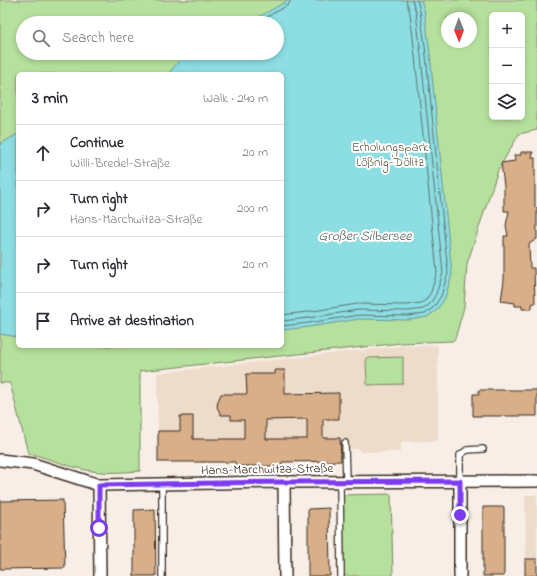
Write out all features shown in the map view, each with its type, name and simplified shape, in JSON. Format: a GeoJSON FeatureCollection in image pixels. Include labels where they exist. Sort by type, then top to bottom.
{"type":"FeatureCollection","features":[{"type":"Feature","properties":{"kind":"street","name":"Hans-Marchwitza-Straße"},"geometry":{"type":"LineString","coordinates":[[0,460],[33,464],[99,485],[343,481],[537,481]]}},
{"type":"Feature","properties":{"kind":"street"},"geometry":{"type":"LineString","coordinates":[[460,481],[460,576]]}},
{"type":"Feature","properties":{"kind":"street"},"geometry":{"type":"LineString","coordinates":[[284,482],[285,576]]}},
{"type":"Feature","properties":{"kind":"street"},"geometry":{"type":"LineString","coordinates":[[99,485],[100,576]]}},
{"type":"Feature","properties":{"kind":"lane"},"geometry":{"type":"LineString","coordinates":[[341,576],[345,443]]}},
{"type":"Feature","properties":{"kind":"lane"},"geometry":{"type":"LineString","coordinates":[[460,481],[460,455],[466,450],[483,449]]}},
{"type":"Feature","properties":{"kind":"lane"},"geometry":{"type":"LineString","coordinates":[[162,484],[162,576]]}},
{"type":"Feature","properties":{"kind":"shaded area"},"geometry":{"type":"Polygon","coordinates":[[[438,345],[438,441],[401,442],[401,452],[360,452],[359,449],[349,449],[349,443],[341,443],[341,461],[158,462],[157,373],[401,346],[438,345]]]}},
{"type":"Feature","properties":{"kind":"shaded area"},"geometry":{"type":"Polygon","coordinates":[[[525,495],[537,495],[537,576],[526,576],[525,495]]]}},
{"type":"Feature","properties":{"kind":"green space","name":"Erholungspark Lößnig-Dölitz"},"geometry":{"type":"Polygon","coordinates":[[[0,0],[537,0],[537,130],[519,134],[498,170],[467,264],[464,307],[455,339],[452,341],[401,343],[140,371],[140,471],[91,471],[28,453],[10,383],[0,383],[0,0]]]}},
{"type":"Feature","properties":{"kind":"green space"},"geometry":{"type":"Polygon","coordinates":[[[403,357],[403,384],[367,385],[366,358],[403,357]]]}},
{"type":"Feature","properties":{"kind":"green space"},"geometry":{"type":"Polygon","coordinates":[[[391,494],[393,576],[341,576],[340,495],[391,494]]]}},
{"type":"Feature","properties":{"kind":"water","name":"Großer Silbersee"},"geometry":{"type":"Polygon","coordinates":[[[289,0],[421,0],[424,9],[429,45],[452,274],[445,298],[437,310],[427,317],[409,320],[359,319],[284,330],[284,72],[170,72],[180,60],[284,60],[284,16],[260,16],[289,0]]]}},
{"type":"Feature","properties":{"kind":"water"},"geometry":{"type":"Polygon","coordinates":[[[16,135],[16,337],[0,334],[0,144],[16,135]]]}},
{"type":"Feature","properties":{"kind":"building"},"geometry":{"type":"Polygon","coordinates":[[[521,152],[533,152],[532,158],[535,158],[535,207],[537,209],[537,239],[529,244],[530,268],[534,268],[535,303],[532,304],[532,309],[522,309],[522,306],[515,306],[515,303],[501,301],[504,280],[504,236],[508,236],[506,225],[509,211],[504,211],[504,186],[501,163],[515,161],[514,155],[521,155],[521,152]]]}},
{"type":"Feature","properties":{"kind":"building"},"geometry":{"type":"Polygon","coordinates":[[[275,370],[285,370],[285,394],[339,393],[339,419],[323,419],[323,438],[340,438],[341,461],[282,462],[282,466],[235,466],[235,462],[158,462],[158,431],[180,431],[180,416],[193,416],[193,439],[244,439],[244,420],[231,420],[231,415],[221,415],[217,407],[221,394],[247,394],[246,374],[275,374],[275,370]],[[307,419],[266,420],[266,439],[307,439],[307,419]]]}},
{"type":"Feature","properties":{"kind":"building"},"geometry":{"type":"Polygon","coordinates":[[[479,390],[537,390],[537,416],[473,416],[473,394],[479,394],[479,390]]]}},
{"type":"Feature","properties":{"kind":"building"},"geometry":{"type":"Polygon","coordinates":[[[63,500],[65,568],[0,569],[0,501],[63,500]]]}},
{"type":"Feature","properties":{"kind":"building"},"geometry":{"type":"Polygon","coordinates":[[[483,507],[504,507],[504,576],[483,576],[483,507]]]}},
{"type":"Feature","properties":{"kind":"building"},"geometry":{"type":"Polygon","coordinates":[[[329,508],[330,576],[308,576],[308,509],[329,508]]]}},
{"type":"Feature","properties":{"kind":"building"},"geometry":{"type":"Polygon","coordinates":[[[155,509],[156,576],[134,576],[134,510],[155,509]]]}},
{"type":"Feature","properties":{"kind":"building"},"geometry":{"type":"Polygon","coordinates":[[[525,559],[537,559],[537,576],[525,576],[525,559]]]}},
{"type":"Feature","properties":{"kind":"route"},"geometry":{"type":"LineString","coordinates":[[99,528],[99,485],[460,481],[460,515]]}}]}
